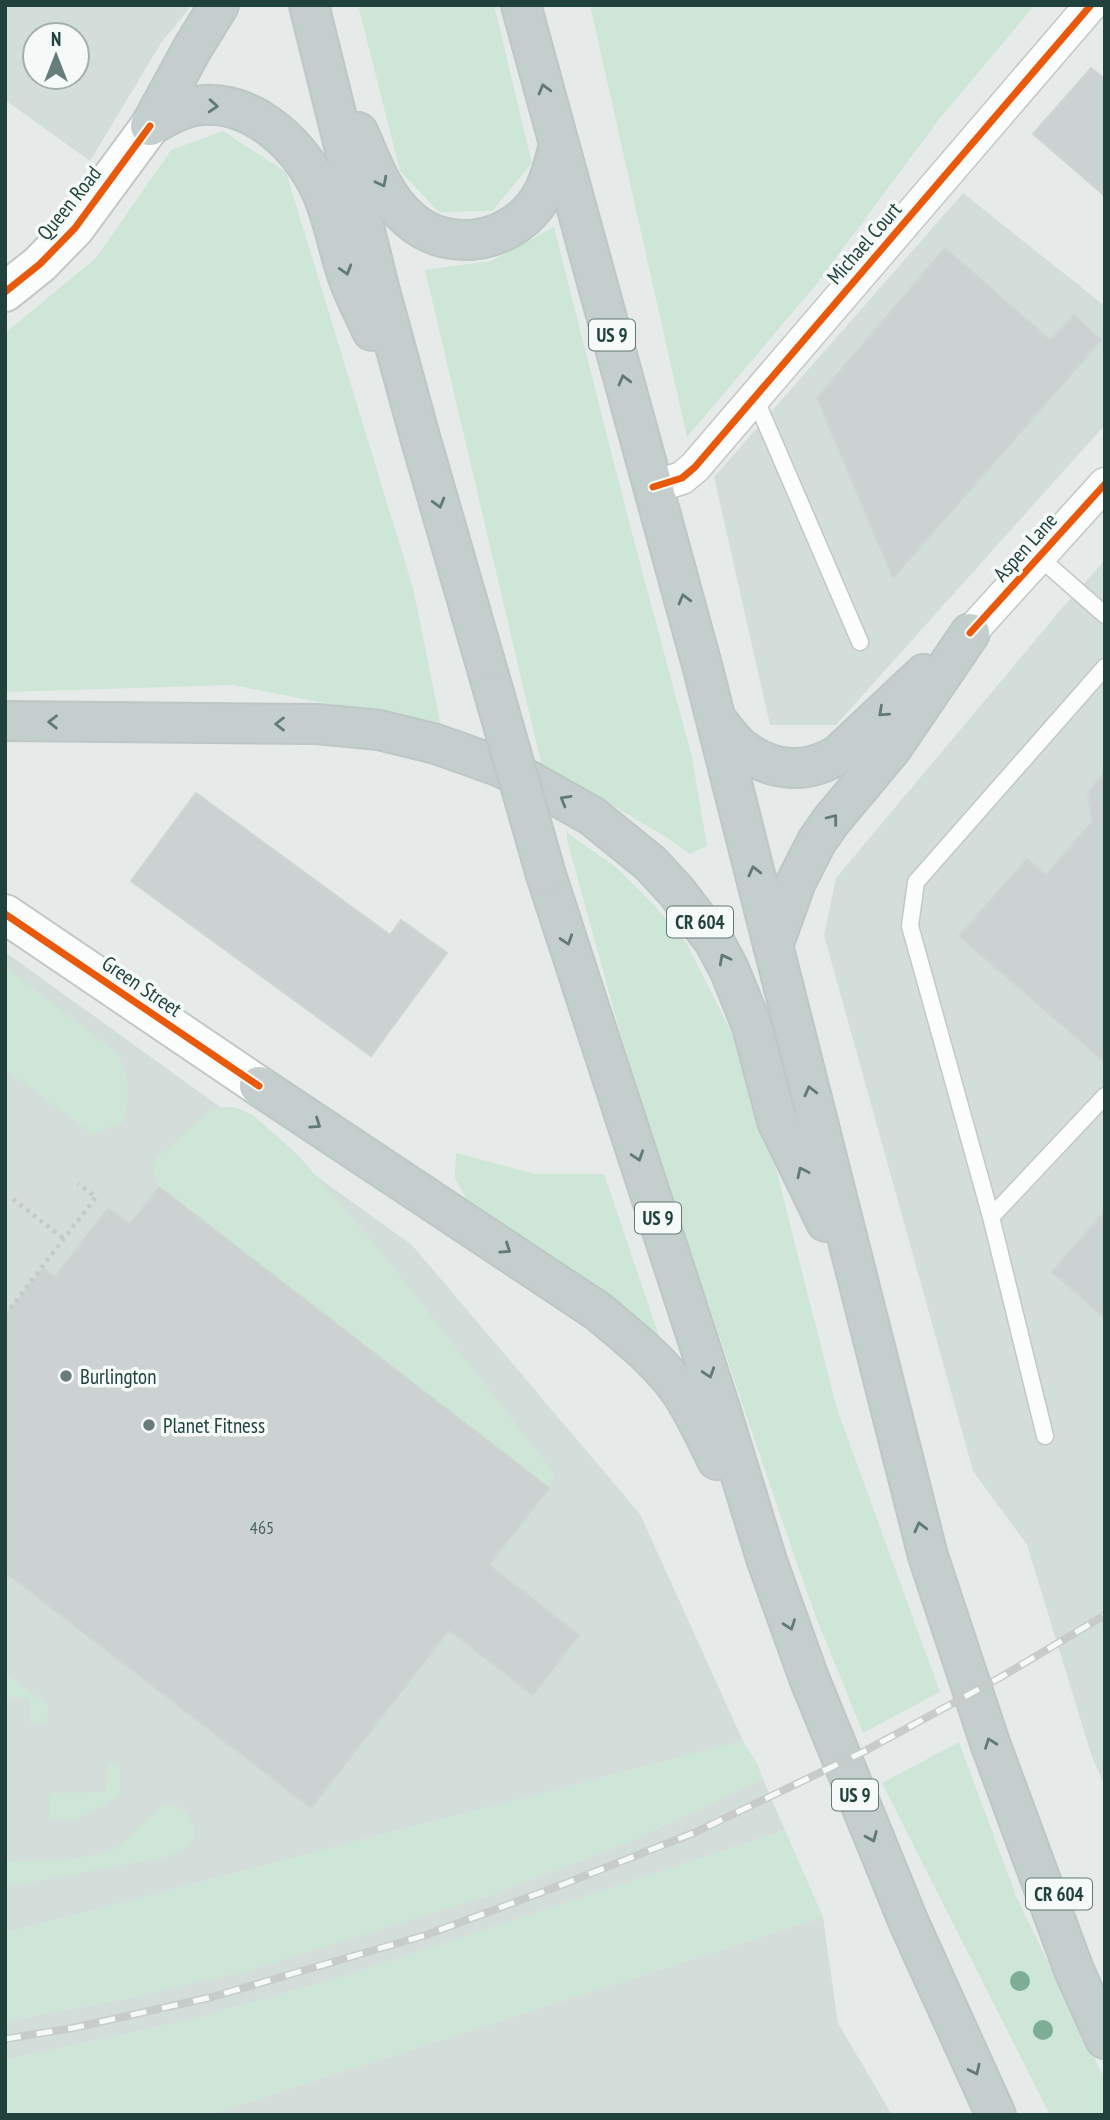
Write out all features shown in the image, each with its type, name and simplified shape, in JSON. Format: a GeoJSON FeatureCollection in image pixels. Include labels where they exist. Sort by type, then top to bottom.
{"type":"FeatureCollection","features":[{"type":"Feature","properties":{"kind":"highway"},"geometry":{"type":"LineString","coordinates":[[150,126],[191,49],[219,5]]}},
{"type":"Feature","properties":{"kind":"highway","name":"US 9"},"geometry":{"type":"LineString","coordinates":[[309,5],[419,438],[546,875],[716,1395],[766,1561],[864,1818],[996,2115]]}},
{"type":"Feature","properties":{"kind":"highway","name":"US 9"},"geometry":{"type":"LineString","coordinates":[[521,5],[716,719],[928,1556],[989,1744],[1074,1970],[1105,2039]]}},
{"type":"Feature","properties":{"kind":"highway"},"geometry":{"type":"LineString","coordinates":[[321,54],[386,190],[409,220],[440,238],[471,240],[488,237],[503,232],[518,221],[542,196],[554,168],[559,144]]}},
{"type":"Feature","properties":{"kind":"highway"},"geometry":{"type":"LineString","coordinates":[[150,126],[181,109],[211,105],[257,118],[280,134],[294,149],[319,186],[334,226],[348,277],[419,438]]}},
{"type":"Feature","properties":{"kind":"highway"},"geometry":{"type":"LineString","coordinates":[[716,719],[740,748],[774,766],[808,768],[826,763],[970,633]]}},
{"type":"Feature","properties":{"kind":"highway"},"geometry":{"type":"LineString","coordinates":[[773,946],[796,882],[817,841],[892,748],[970,633]]}},
{"type":"Feature","properties":{"kind":"highway","name":"CR 604"},"geometry":{"type":"LineString","coordinates":[[5,722],[317,724],[379,730],[436,744],[498,766],[530,780],[592,816],[650,863],[676,891],[714,941],[729,969],[752,1026],[777,1121],[863,1300]]}},
{"type":"Feature","properties":{"kind":"highway"},"geometry":{"type":"LineString","coordinates":[[259,1086],[599,1312],[635,1342],[662,1368],[695,1416],[766,1561]]}},
{"type":"Feature","properties":{"kind":"highway","name":"CR 604"},"geometry":{"type":"LineString","coordinates":[[1014,1807],[1105,1981]]}},
{"type":"Feature","properties":{"kind":"street","name":"Michael Court"},"geometry":{"type":"LineString","coordinates":[[653,487],[682,478],[695,467],[1091,5]]}},
{"type":"Feature","properties":{"kind":"street","name":"Queen Road"},"geometry":{"type":"LineString","coordinates":[[5,292],[40,264],[75,229],[150,126]]}},
{"type":"Feature","properties":{"kind":"street","name":"Aspen Lane"},"geometry":{"type":"LineString","coordinates":[[970,633],[1105,484]]}},
{"type":"Feature","properties":{"kind":"street","name":"Green Street"},"geometry":{"type":"LineString","coordinates":[[5,914],[259,1086]]}},
{"type":"Feature","properties":{"kind":"lane"},"geometry":{"type":"LineString","coordinates":[[755,398],[860,642]]}},
{"type":"Feature","properties":{"kind":"lane"},"geometry":{"type":"LineString","coordinates":[[1040,557],[1105,615]]}},
{"type":"Feature","properties":{"kind":"lane"},"geometry":{"type":"LineString","coordinates":[[1045,1436],[991,1217],[910,926],[916,882],[1105,667]]}},
{"type":"Feature","properties":{"kind":"lane"},"geometry":{"type":"LineString","coordinates":[[991,1217],[1105,1096]]}},
{"type":"Feature","properties":{"kind":"path"},"geometry":{"type":"LineString","coordinates":[[5,1315],[96,1197],[78,1184]]}},
{"type":"Feature","properties":{"kind":"path"},"geometry":{"type":"LineString","coordinates":[[13,1199],[63,1238]]}},
{"type":"Feature","properties":{"kind":"shaded area"},"geometry":{"type":"Polygon","coordinates":[[[5,5],[192,5],[161,43],[90,161],[5,100],[5,5]]]}},
{"type":"Feature","properties":{"kind":"shaded area"},"geometry":{"type":"Polygon","coordinates":[[[963,193],[1105,306],[1105,425],[836,725],[770,725],[714,477],[963,193]]]}},
{"type":"Feature","properties":{"kind":"shaded area"},"geometry":{"type":"Polygon","coordinates":[[[1105,560],[1105,1786],[1092,1757],[1027,1545],[973,1471],[824,935],[836,878],[1105,560]]]}},
{"type":"Feature","properties":{"kind":"shaded area"},"geometry":{"type":"Polygon","coordinates":[[[5,952],[412,1245],[640,1514],[743,1741],[5,1933],[5,952]]]}},
{"type":"Feature","properties":{"kind":"shaded area"},"geometry":{"type":"Polygon","coordinates":[[[763,1779],[785,1830],[342,1977],[189,2020],[5,2060],[5,2021],[140,1996],[491,1895],[622,1845],[763,1779]]]}},
{"type":"Feature","properties":{"kind":"shaded area"},"geometry":{"type":"Polygon","coordinates":[[[823,1917],[838,2023],[892,2115],[208,2115],[823,1917]]]}},
{"type":"Feature","properties":{"kind":"green space"},"geometry":{"type":"Polygon","coordinates":[[[358,5],[494,5],[532,163],[492,211],[439,212],[400,171],[358,5]]]}},
{"type":"Feature","properties":{"kind":"green space"},"geometry":{"type":"Polygon","coordinates":[[[590,5],[1035,5],[940,118],[815,286],[687,437],[590,5]]]}},
{"type":"Feature","properties":{"kind":"green space"},"geometry":{"type":"Polygon","coordinates":[[[223,131],[286,172],[413,588],[441,726],[233,685],[5,692],[5,333],[96,258],[171,150],[223,131]]]}},
{"type":"Feature","properties":{"kind":"green space"},"geometry":{"type":"Polygon","coordinates":[[[554,227],[692,757],[707,846],[690,854],[541,763],[425,270],[491,261],[554,227]]]}},
{"type":"Feature","properties":{"kind":"green space"},"geometry":{"type":"Polygon","coordinates":[[[567,833],[616,867],[654,905],[687,944],[731,1031],[760,1105],[836,1406],[940,1692],[863,1733],[797,1564],[664,1174],[618,1025],[567,833]]]}},
{"type":"Feature","properties":{"kind":"green space"},"geometry":{"type":"Polygon","coordinates":[[[5,967],[117,1053],[128,1086],[123,1122],[93,1134],[5,1069],[5,967]]]}},
{"type":"Feature","properties":{"kind":"green space"},"geometry":{"type":"Polygon","coordinates":[[[222,1107],[234,1107],[253,1115],[298,1155],[382,1253],[555,1474],[549,1488],[159,1187],[152,1163],[209,1112],[222,1107]]]}},
{"type":"Feature","properties":{"kind":"green space"},"geometry":{"type":"Polygon","coordinates":[[[456,1153],[536,1174],[604,1174],[661,1342],[572,1270],[467,1200],[455,1178],[456,1153]]]}},
{"type":"Feature","properties":{"kind":"green space"},"geometry":{"type":"Polygon","coordinates":[[[5,1674],[48,1704],[47,1723],[31,1723],[30,1698],[5,1697],[5,1674]]]}},
{"type":"Feature","properties":{"kind":"green space"},"geometry":{"type":"Polygon","coordinates":[[[743,1741],[757,1763],[763,1779],[622,1845],[491,1895],[254,1969],[140,1996],[5,2021],[5,1933],[743,1741]]]}},
{"type":"Feature","properties":{"kind":"green space"},"geometry":{"type":"Polygon","coordinates":[[[959,1742],[1016,1896],[1105,2080],[1105,2115],[1050,2115],[882,1783],[959,1742]]]}},
{"type":"Feature","properties":{"kind":"green space"},"geometry":{"type":"Polygon","coordinates":[[[108,1764],[120,1764],[120,1795],[77,1818],[67,1820],[49,1817],[49,1793],[107,1792],[108,1764]]]}},
{"type":"Feature","properties":{"kind":"green space"},"geometry":{"type":"Polygon","coordinates":[[[175,1805],[187,1815],[195,1833],[189,1846],[181,1851],[166,1857],[5,1887],[5,1862],[63,1860],[101,1854],[117,1848],[163,1806],[175,1805]]]}},
{"type":"Feature","properties":{"kind":"green space"},"geometry":{"type":"Polygon","coordinates":[[[785,1830],[823,1917],[208,2115],[5,2115],[5,2060],[189,2020],[342,1977],[785,1830]]]}},
{"type":"Feature","properties":{"kind":"building"},"geometry":{"type":"Polygon","coordinates":[[[1091,68],[1105,79],[1105,196],[1033,134],[1091,68]]]}},
{"type":"Feature","properties":{"kind":"building"},"geometry":{"type":"Polygon","coordinates":[[[945,248],[1050,340],[1074,315],[1101,340],[893,578],[817,398],[945,248]]]}},
{"type":"Feature","properties":{"kind":"building"},"geometry":{"type":"Polygon","coordinates":[[[1105,772],[1105,1062],[959,936],[1027,859],[1046,875],[1092,822],[1088,792],[1105,772]]]}},
{"type":"Feature","properties":{"kind":"building"},"geometry":{"type":"Polygon","coordinates":[[[196,793],[390,935],[401,920],[447,953],[371,1056],[131,881],[196,793]]]}},
{"type":"Feature","properties":{"kind":"building"},"geometry":{"type":"Polygon","coordinates":[[[159,1187],[549,1488],[489,1565],[579,1635],[533,1695],[449,1630],[311,1808],[5,1572],[5,1315],[43,1268],[55,1277],[108,1208],[130,1224],[159,1187]]]}},
{"type":"Feature","properties":{"kind":"building"},"geometry":{"type":"Polygon","coordinates":[[[1105,1211],[1105,1318],[1052,1272],[1105,1211]]]}},
{"type":"Feature","properties":{"kind":"railway"},"geometry":{"type":"LineString","coordinates":[[5,2039],[73,2028],[212,1997],[426,1935],[564,1884],[696,1832],[863,1752],[1001,1677],[1105,1615]]}},
{"type":"Feature","properties":{"kind":"cycle path"},"geometry":{"type":"LineString","coordinates":[[653,487],[682,478],[695,467],[1091,5]]}},
{"type":"Feature","properties":{"kind":"cycle path"},"geometry":{"type":"LineString","coordinates":[[5,292],[40,264],[75,228],[150,126]]}},
{"type":"Feature","properties":{"kind":"cycle path"},"geometry":{"type":"LineString","coordinates":[[970,633],[1105,484]]}},
{"type":"Feature","properties":{"kind":"cycle path"},"geometry":{"type":"LineString","coordinates":[[5,914],[259,1086]]}},
{"type":"Feature","properties":{"kind":"place","name":"Burlington"},"geometry":{"type":"Point","coordinates":[66,1376]}},
{"type":"Feature","properties":{"kind":"place","name":"Planet Fitness"},"geometry":{"type":"Point","coordinates":[149,1425]}}]}
